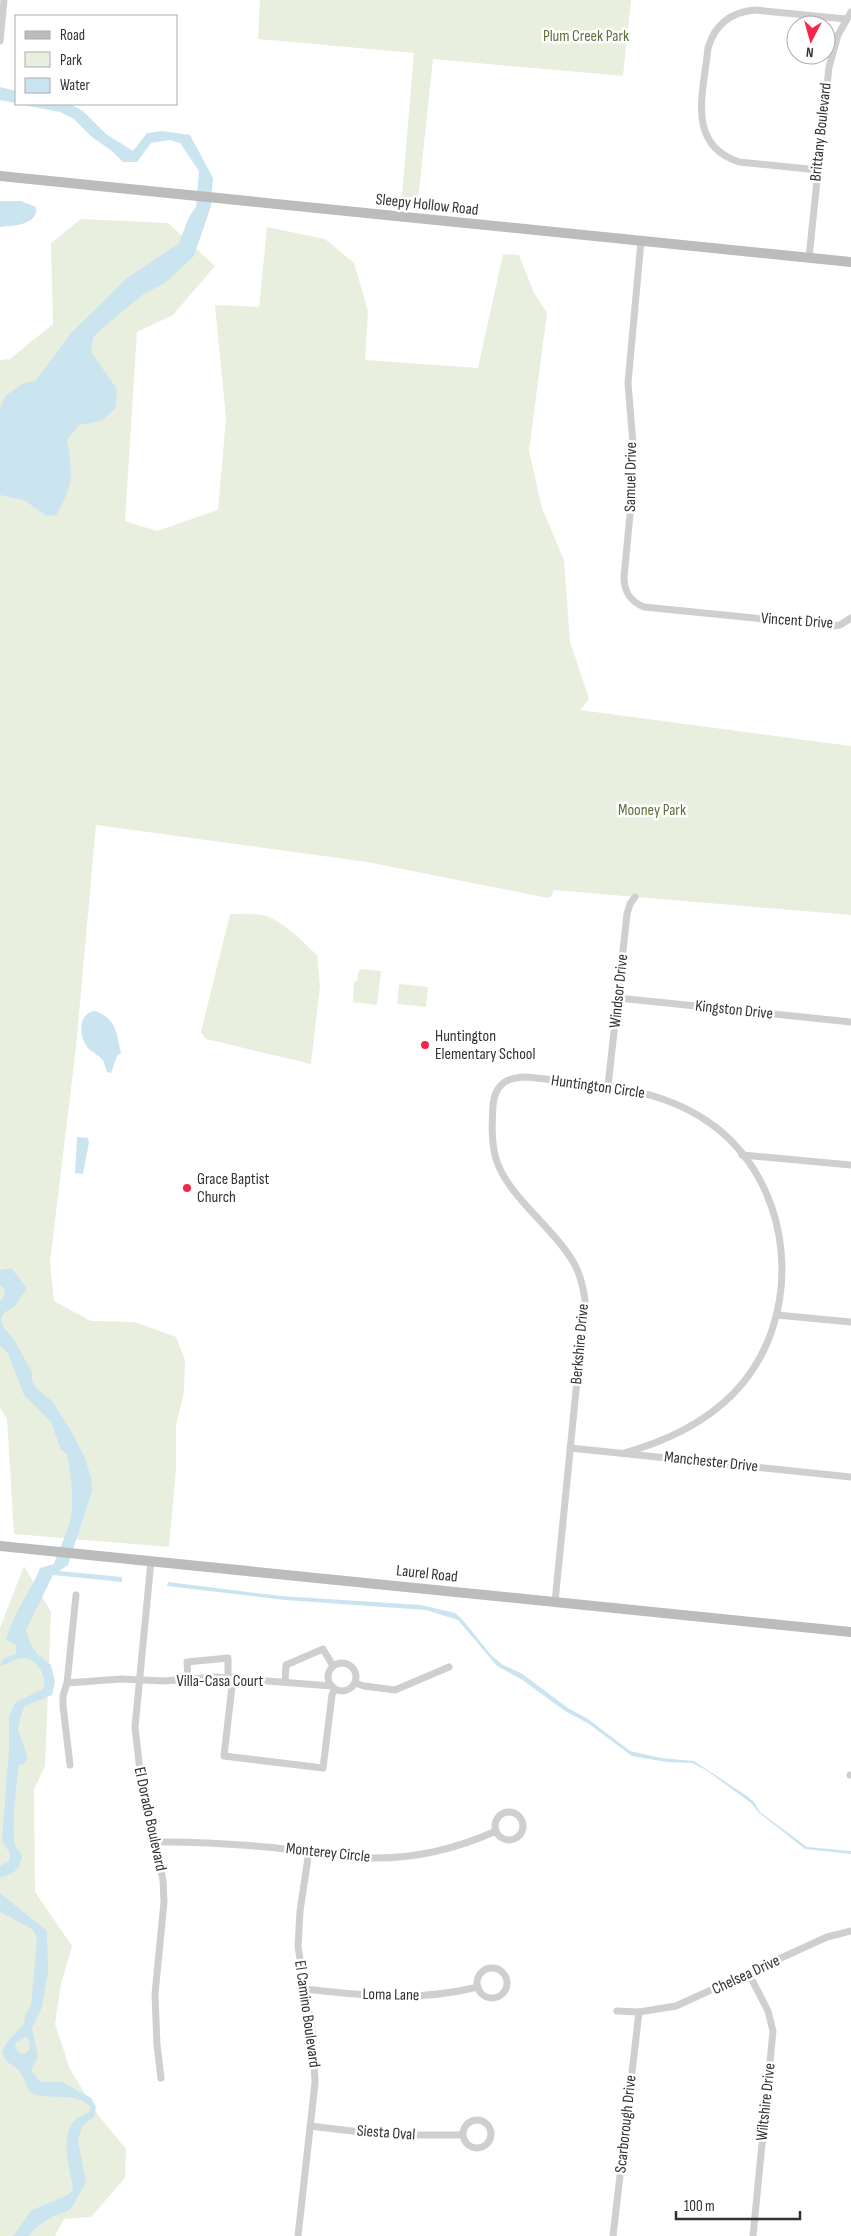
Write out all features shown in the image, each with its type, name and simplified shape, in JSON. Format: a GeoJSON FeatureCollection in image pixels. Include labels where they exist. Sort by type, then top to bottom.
{"type":"FeatureCollection","features":[{"type":"Feature","properties":{"kind":"street"},"geometry":{"type":"LineString","coordinates":[[0,41],[4,0]]}},
{"type":"Feature","properties":{"kind":"street"},"geometry":{"type":"LineString","coordinates":[[818,170],[739,162],[729,159],[715,149],[704,132],[701,114],[708,48],[710,39],[721,24],[728,18],[745,10],[846,19]]}},
{"type":"Feature","properties":{"kind":"street","name":"Brittany Boulevard"},"geometry":{"type":"LineString","coordinates":[[809,258],[829,67],[838,35],[851,12]]}},
{"type":"Feature","properties":{"kind":"street","name":"Sleepy Hollow Road"},"geometry":{"type":"LineString","coordinates":[[0,176],[851,262]]}},
{"type":"Feature","properties":{"kind":"street","name":"Samuel Drive"},"geometry":{"type":"LineString","coordinates":[[641,241],[628,383],[634,456],[624,585],[631,599],[644,607],[740,617]]}},
{"type":"Feature","properties":{"kind":"street","name":"Vincent Drive"},"geometry":{"type":"LineString","coordinates":[[740,617],[832,626],[840,625],[851,618]]}},
{"type":"Feature","properties":{"kind":"street","name":"Windsor Drive"},"geometry":{"type":"LineString","coordinates":[[608,1086],[627,914],[630,904],[635,897]]}},
{"type":"Feature","properties":{"kind":"street","name":"Kingston Drive"},"geometry":{"type":"LineString","coordinates":[[618,998],[851,1022]]}},
{"type":"Feature","properties":{"kind":"street","name":"Huntington Circle"},"geometry":{"type":"LineString","coordinates":[[499,1085],[511,1078],[526,1077],[608,1086],[648,1093],[681,1106],[708,1122],[742,1154],[770,1201],[781,1236],[782,1282],[777,1315],[768,1340],[754,1366],[726,1400],[705,1417],[645,1447],[624,1453]]}},
{"type":"Feature","properties":{"kind":"street","name":"Berkshire Drive"},"geometry":{"type":"LineString","coordinates":[[499,1085],[494,1103],[492,1138],[499,1166],[513,1187],[572,1259],[581,1278],[584,1292],[585,1316],[555,1602]]}},
{"type":"Feature","properties":{"kind":"street"},"geometry":{"type":"LineString","coordinates":[[742,1154],[851,1166]]}},
{"type":"Feature","properties":{"kind":"street"},"geometry":{"type":"LineString","coordinates":[[777,1315],[851,1322]]}},
{"type":"Feature","properties":{"kind":"street","name":"Manchester Drive"},"geometry":{"type":"LineString","coordinates":[[570,1448],[851,1477]]}},
{"type":"Feature","properties":{"kind":"street","name":"Laurel Road"},"geometry":{"type":"LineString","coordinates":[[0,1546],[851,1632]]}},
{"type":"Feature","properties":{"kind":"street","name":"El Dorado Boulevard"},"geometry":{"type":"LineString","coordinates":[[151,1561],[135,1727],[136,1749],[163,1880],[164,1902],[156,1994],[156,2037],[161,2078]]}},
{"type":"Feature","properties":{"kind":"street"},"geometry":{"type":"LineString","coordinates":[[70,1765],[63,1696],[67,1683],[76,1594]]}},
{"type":"Feature","properties":{"kind":"street"},"geometry":{"type":"LineString","coordinates":[[188,1680],[187,1662],[228,1658],[230,1677],[224,1756],[323,1768],[334,1688],[328,1677],[332,1666],[323,1649],[286,1665],[284,1682]]}},
{"type":"Feature","properties":{"kind":"street"},"geometry":{"type":"LineString","coordinates":[[332,1666],[343,1662],[352,1666],[357,1674],[355,1683],[395,1690],[449,1667]]}},
{"type":"Feature","properties":{"kind":"street","name":"Villa-Casa Court"},"geometry":{"type":"LineString","coordinates":[[67,1683],[230,1677],[334,1688],[344,1691],[353,1687],[355,1683]]}},
{"type":"Feature","properties":{"kind":"street"},"geometry":{"type":"LineString","coordinates":[[504,1812],[518,1814],[523,1821],[524,1826],[521,1835],[512,1840],[503,1838],[496,1831],[497,1818],[504,1812]]}},
{"type":"Feature","properties":{"kind":"street","name":"Monterey Circle"},"geometry":{"type":"LineString","coordinates":[[156,1842],[200,1841],[369,1858],[414,1856],[459,1846],[496,1831]]}},
{"type":"Feature","properties":{"kind":"street","name":"El Camino Boulevard"},"geometry":{"type":"LineString","coordinates":[[298,2236],[315,2062],[313,2037],[300,1967],[298,1927],[309,1852]]}},
{"type":"Feature","properties":{"kind":"street","name":"Chelsea Drive"},"geometry":{"type":"LineString","coordinates":[[617,2011],[639,2012],[676,2006],[827,1937],[851,1931]]}},
{"type":"Feature","properties":{"kind":"street"},"geometry":{"type":"LineString","coordinates":[[488,1968],[502,1972],[507,1980],[505,1990],[498,1996],[488,1997],[478,1987],[480,1973],[488,1968]]}},
{"type":"Feature","properties":{"kind":"street","name":"Wiltshire Drive"},"geometry":{"type":"LineString","coordinates":[[749,1974],[768,2011],[773,2031],[753,2236]]}},
{"type":"Feature","properties":{"kind":"street","name":"Loma Lane"},"geometry":{"type":"LineString","coordinates":[[304,1989],[407,1998],[453,1993],[478,1987]]}},
{"type":"Feature","properties":{"kind":"street","name":"Scarborough Drive"},"geometry":{"type":"LineString","coordinates":[[614,2236],[639,2012]]}},
{"type":"Feature","properties":{"kind":"street"},"geometry":{"type":"LineString","coordinates":[[476,2119],[488,2125],[491,2133],[488,2143],[480,2148],[466,2144],[462,2135],[464,2126],[476,2119]]}},
{"type":"Feature","properties":{"kind":"street","name":"Siesta Oval"},"geometry":{"type":"LineString","coordinates":[[310,2126],[385,2135],[462,2135]]}},
{"type":"Feature","properties":{"kind":"green space","name":"Plum Creek Park"},"geometry":{"type":"Polygon","coordinates":[[[260,0],[631,0],[623,76],[433,59],[417,210],[401,208],[414,53],[258,39],[260,0]]]}},
{"type":"Feature","properties":{"kind":"green space","name":"Mooney Park"},"geometry":{"type":"Polygon","coordinates":[[[81,219],[168,223],[215,266],[173,315],[137,332],[125,521],[157,531],[218,510],[226,418],[215,305],[259,307],[267,227],[325,239],[354,263],[368,311],[365,360],[478,368],[503,254],[519,255],[534,293],[547,313],[529,451],[542,508],[564,560],[570,641],[589,699],[580,710],[851,746],[851,915],[553,890],[552,896],[548,898],[367,862],[96,825],[76,1047],[50,1262],[54,1301],[91,1321],[135,1322],[176,1337],[185,1360],[184,1392],[176,1425],[176,1469],[169,1547],[14,1534],[7,1419],[0,1408],[0,360],[10,359],[53,324],[51,243],[81,219]]]}},
{"type":"Feature","properties":{"kind":"green space"},"geometry":{"type":"Polygon","coordinates":[[[230,914],[262,915],[277,921],[317,955],[320,986],[311,1064],[206,1039],[201,1032],[230,914]]]}},
{"type":"Feature","properties":{"kind":"green space"},"geometry":{"type":"Polygon","coordinates":[[[361,969],[381,971],[377,1005],[353,1002],[354,981],[357,981],[358,973],[361,969]]]}},
{"type":"Feature","properties":{"kind":"green space"},"geometry":{"type":"Polygon","coordinates":[[[399,985],[428,987],[426,1007],[397,1004],[399,985]]]}},
{"type":"Feature","properties":{"kind":"green space"},"geometry":{"type":"Polygon","coordinates":[[[24,1566],[51,1612],[45,1766],[34,1789],[35,1892],[72,1946],[61,1984],[55,2024],[70,2069],[98,2115],[126,2149],[125,2178],[91,2217],[64,2219],[55,2236],[0,2236],[0,1628],[24,1566]]]}},
{"type":"Feature","properties":{"kind":"water"},"geometry":{"type":"Polygon","coordinates":[[[0,87],[15,91],[15,103],[0,100],[0,87]]]}},
{"type":"Feature","properties":{"kind":"water"},"geometry":{"type":"Polygon","coordinates":[[[23,105],[72,105],[83,111],[106,134],[133,151],[147,133],[162,131],[190,135],[213,178],[211,206],[194,256],[165,283],[145,293],[93,338],[91,352],[117,389],[116,408],[101,421],[79,425],[67,440],[71,471],[69,487],[56,516],[45,515],[24,500],[0,495],[0,408],[5,396],[22,384],[36,380],[71,333],[126,279],[179,243],[189,217],[196,207],[199,171],[180,143],[170,140],[151,143],[137,162],[123,162],[112,151],[92,137],[74,119],[60,112],[23,105]]]}},
{"type":"Feature","properties":{"kind":"water"},"geometry":{"type":"Polygon","coordinates":[[[0,201],[21,201],[36,207],[36,213],[33,218],[24,223],[0,227],[0,201]]]}},
{"type":"Feature","properties":{"kind":"water"},"geometry":{"type":"Polygon","coordinates":[[[95,1011],[112,1022],[116,1033],[121,1053],[117,1056],[111,1073],[107,1072],[103,1060],[90,1050],[83,1040],[82,1021],[85,1016],[95,1011]]]}},
{"type":"Feature","properties":{"kind":"water"},"geometry":{"type":"Polygon","coordinates":[[[77,1137],[88,1138],[89,1142],[83,1174],[75,1173],[77,1137]]]}},
{"type":"Feature","properties":{"kind":"water"},"geometry":{"type":"Polygon","coordinates":[[[11,1268],[27,1288],[16,1305],[4,1313],[1,1318],[3,1327],[13,1338],[32,1372],[32,1381],[36,1388],[53,1402],[71,1431],[85,1458],[91,1478],[92,1491],[68,1565],[59,1571],[122,1577],[122,1582],[53,1575],[26,1630],[30,1643],[37,1654],[51,1665],[55,1682],[52,1695],[25,1706],[21,1715],[18,1730],[28,1758],[24,1764],[19,1765],[14,1807],[14,1841],[22,1856],[15,1871],[0,1878],[0,1866],[9,1861],[10,1854],[2,1840],[9,1749],[9,1716],[15,1703],[43,1689],[44,1679],[36,1664],[27,1659],[21,1658],[0,1665],[3,1659],[16,1654],[16,1645],[6,1640],[9,1630],[40,1568],[54,1564],[70,1522],[72,1500],[67,1454],[61,1450],[51,1422],[24,1395],[8,1353],[0,1346],[0,1301],[4,1296],[5,1290],[0,1285],[0,1270],[11,1268]]]}},
{"type":"Feature","properties":{"kind":"water"},"geometry":{"type":"Polygon","coordinates":[[[168,1582],[281,1596],[421,1605],[455,1613],[491,1655],[503,1665],[521,1673],[568,1708],[588,1719],[630,1751],[661,1758],[694,1761],[747,1796],[754,1802],[760,1812],[807,1847],[851,1851],[851,1854],[805,1849],[759,1813],[751,1803],[706,1770],[692,1763],[667,1762],[632,1756],[589,1724],[565,1711],[521,1679],[497,1666],[458,1620],[426,1610],[285,1600],[167,1586],[168,1582]]]}},
{"type":"Feature","properties":{"kind":"water"},"geometry":{"type":"Polygon","coordinates":[[[0,1893],[47,1931],[48,1972],[42,2007],[32,2028],[38,2057],[31,2070],[40,2082],[62,2082],[91,2098],[96,2107],[94,2117],[82,2126],[78,2141],[86,2183],[70,2210],[42,2223],[29,2236],[13,2236],[32,2210],[68,2195],[73,2189],[67,2153],[68,2135],[70,2127],[75,2120],[89,2112],[90,2106],[75,2098],[36,2095],[27,2088],[20,2072],[4,2057],[2,2052],[7,2042],[24,2024],[25,2016],[31,2006],[37,1938],[32,1929],[0,1912],[0,1893]],[[26,2037],[16,2042],[15,2047],[18,2052],[24,2054],[29,2050],[30,2043],[26,2037]]]}},
{"type":"Feature","properties":{"kind":"place","name":"Huntington Elementary School"},"geometry":{"type":"Point","coordinates":[425,1045]}},
{"type":"Feature","properties":{"kind":"place","name":"Grace Baptist Church"},"geometry":{"type":"Point","coordinates":[187,1188]}}]}
